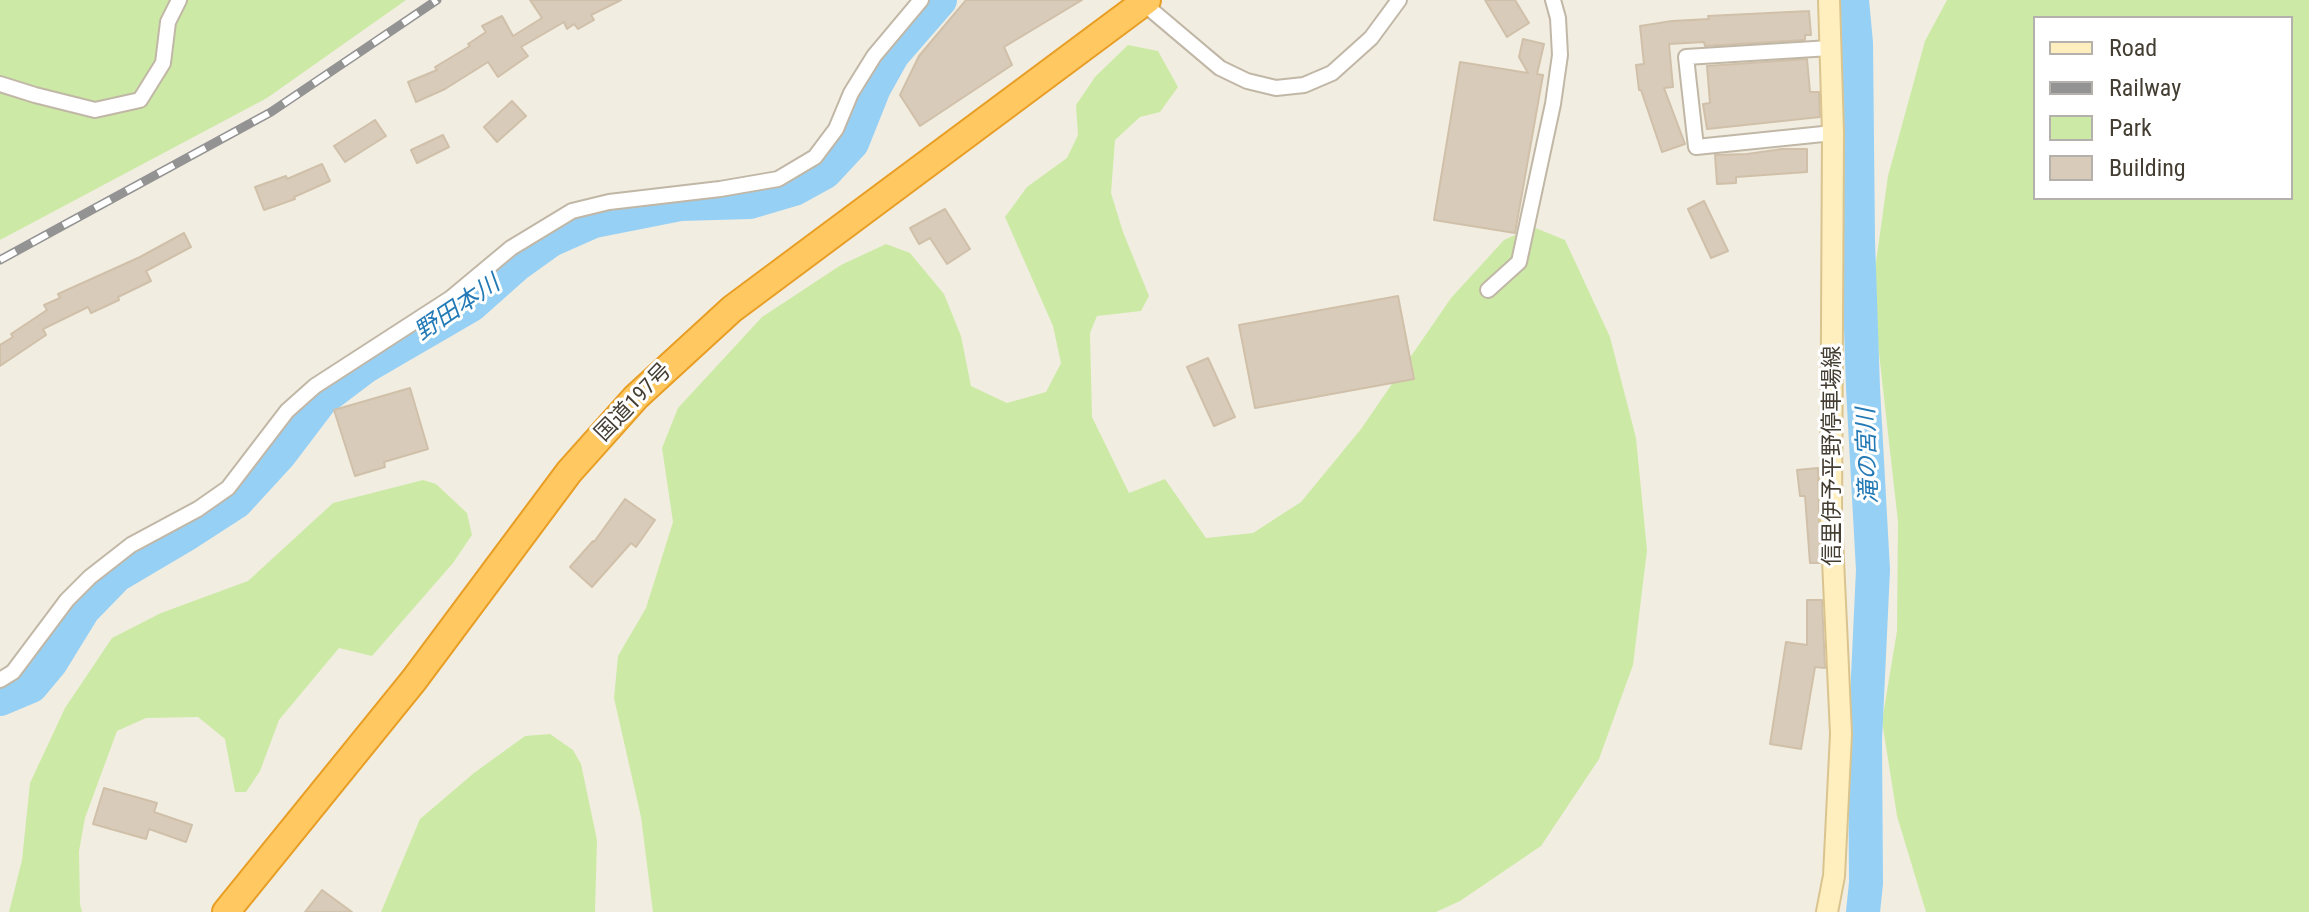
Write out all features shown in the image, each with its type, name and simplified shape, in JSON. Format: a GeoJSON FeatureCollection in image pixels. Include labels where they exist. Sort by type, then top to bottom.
{"type":"FeatureCollection","features":[{"type":"Feature","properties":{"kind":"highway","name":"国道197号"},"geometry":{"type":"LineString","coordinates":[[226,912],[414,680],[569,472],[636,397],[732,309],[1145,1]]}},
{"type":"Feature","properties":{"kind":"main road","name":"信里伊予平野停車場線"},"geometry":{"type":"LineString","coordinates":[[1827,912],[1834,876],[1841,734],[1831,516],[1833,133],[1829,0]]}},
{"type":"Feature","properties":{"kind":"street"},"geometry":{"type":"LineString","coordinates":[[0,84],[95,110],[140,100],[163,63],[168,22],[179,0]]}},
{"type":"Feature","properties":{"kind":"street"},"geometry":{"type":"LineString","coordinates":[[0,680],[13,672],[67,600],[90,577],[131,545],[198,509],[228,488],[287,411],[315,386],[451,298],[511,248],[572,211],[609,202],[778,179],[815,157],[836,129],[851,93],[874,56],[921,0]]}},
{"type":"Feature","properties":{"kind":"street"},"geometry":{"type":"LineString","coordinates":[[1145,1],[1220,68],[1247,81],[1276,88],[1304,85],[1332,73],[1371,38],[1399,0]]}},
{"type":"Feature","properties":{"kind":"street"},"geometry":{"type":"LineString","coordinates":[[1488,290],[1519,262],[1553,104],[1560,55],[1558,18],[1553,0]]}},
{"type":"Feature","properties":{"kind":"street"},"geometry":{"type":"LineString","coordinates":[[1830,48],[1686,57],[1696,147],[1833,133]]}},
{"type":"Feature","properties":{"kind":"green space"},"geometry":{"type":"Polygon","coordinates":[[[0,0],[406,0],[267,98],[0,240],[0,0]]]}},
{"type":"Feature","properties":{"kind":"green space"},"geometry":{"type":"Polygon","coordinates":[[[1947,0],[2309,0],[2309,912],[1926,912],[1897,816],[1882,721],[1897,631],[1898,522],[1872,291],[1888,176],[1925,41],[1947,0]]]}},
{"type":"Feature","properties":{"kind":"green space"},"geometry":{"type":"Polygon","coordinates":[[[1128,45],[1158,51],[1178,87],[1160,112],[1140,117],[1115,140],[1111,193],[1149,296],[1141,311],[1097,316],[1090,333],[1092,417],[1129,493],[1165,479],[1206,538],[1253,533],[1301,502],[1361,429],[1451,298],[1504,240],[1533,227],[1565,240],[1610,337],[1636,438],[1647,550],[1633,665],[1599,759],[1541,846],[1460,901],[1436,912],[653,912],[641,817],[614,698],[618,656],[646,608],[673,522],[662,448],[678,408],[762,317],[841,265],[886,244],[910,253],[944,294],[961,336],[971,386],[1007,403],[1046,392],[1061,363],[1053,326],[1005,217],[1027,187],[1067,158],[1078,135],[1076,105],[1095,77],[1128,45]]]}},
{"type":"Feature","properties":{"kind":"green space"},"geometry":{"type":"Polygon","coordinates":[[[423,480],[436,484],[467,513],[472,535],[453,563],[372,656],[339,648],[279,720],[260,771],[246,792],[235,792],[225,739],[198,717],[146,718],[117,731],[85,818],[79,851],[82,912],[9,912],[22,860],[30,783],[65,708],[112,638],[161,613],[248,581],[333,503],[423,480]]]}},
{"type":"Feature","properties":{"kind":"green space"},"geometry":{"type":"Polygon","coordinates":[[[550,734],[573,750],[581,764],[597,840],[595,912],[381,912],[420,819],[474,773],[525,736],[550,734]]]}},
{"type":"Feature","properties":{"kind":"building"},"geometry":{"type":"Polygon","coordinates":[[[530,0],[621,0],[591,15],[594,20],[578,29],[574,24],[567,29],[564,22],[521,47],[528,56],[498,77],[488,62],[445,89],[416,102],[408,82],[437,70],[435,67],[470,46],[468,44],[486,32],[482,26],[502,16],[513,36],[542,18],[530,0]]]}},
{"type":"Feature","properties":{"kind":"building"},"geometry":{"type":"Polygon","coordinates":[[[966,0],[1082,0],[1004,47],[1012,65],[920,126],[900,95],[919,56],[966,0]]]}},
{"type":"Feature","properties":{"kind":"building"},"geometry":{"type":"Polygon","coordinates":[[[1485,0],[1515,0],[1529,23],[1507,37],[1485,0]]]}},
{"type":"Feature","properties":{"kind":"building"},"geometry":{"type":"Polygon","coordinates":[[[1809,11],[1811,35],[1805,35],[1805,40],[1705,46],[1704,42],[1669,44],[1673,87],[1664,88],[1685,144],[1662,152],[1639,90],[1636,65],[1644,64],[1640,26],[1709,19],[1708,16],[1809,11]]]}},
{"type":"Feature","properties":{"kind":"building"},"geometry":{"type":"Polygon","coordinates":[[[1523,39],[1544,44],[1537,74],[1543,75],[1515,233],[1434,220],[1460,62],[1528,73],[1519,57],[1523,39]]]}},
{"type":"Feature","properties":{"kind":"building"},"geometry":{"type":"Polygon","coordinates":[[[1807,59],[1810,92],[1819,92],[1820,117],[1707,129],[1703,104],[1710,103],[1707,66],[1807,59]]]}},
{"type":"Feature","properties":{"kind":"building"},"geometry":{"type":"Polygon","coordinates":[[[512,101],[526,116],[497,142],[484,127],[512,101]]]}},
{"type":"Feature","properties":{"kind":"building"},"geometry":{"type":"Polygon","coordinates":[[[375,120],[386,136],[345,162],[334,146],[375,120]]]}},
{"type":"Feature","properties":{"kind":"building"},"geometry":{"type":"Polygon","coordinates":[[[443,135],[449,147],[417,163],[411,150],[443,135]]]}},
{"type":"Feature","properties":{"kind":"building"},"geometry":{"type":"Polygon","coordinates":[[[1807,149],[1807,172],[1736,177],[1736,183],[1717,184],[1715,155],[1807,149]]]}},
{"type":"Feature","properties":{"kind":"building"},"geometry":{"type":"Polygon","coordinates":[[[322,164],[330,181],[264,210],[255,187],[286,176],[287,179],[322,164]]]}},
{"type":"Feature","properties":{"kind":"building"},"geometry":{"type":"Polygon","coordinates":[[[1704,201],[1728,251],[1711,258],[1688,209],[1704,201]]]}},
{"type":"Feature","properties":{"kind":"building"},"geometry":{"type":"Polygon","coordinates":[[[945,209],[970,249],[947,264],[930,238],[919,244],[910,228],[945,209]]]}},
{"type":"Feature","properties":{"kind":"building"},"geometry":{"type":"Polygon","coordinates":[[[184,233],[191,247],[146,271],[151,281],[91,313],[88,307],[43,329],[46,335],[0,366],[0,345],[47,310],[44,305],[60,298],[58,294],[140,257],[184,233]]]}},
{"type":"Feature","properties":{"kind":"building"},"geometry":{"type":"Polygon","coordinates":[[[1398,296],[1414,379],[1255,408],[1239,325],[1398,296]]]}},
{"type":"Feature","properties":{"kind":"building"},"geometry":{"type":"Polygon","coordinates":[[[1208,358],[1235,417],[1214,426],[1187,367],[1208,358]]]}},
{"type":"Feature","properties":{"kind":"building"},"geometry":{"type":"Polygon","coordinates":[[[410,388],[428,449],[384,462],[385,467],[355,476],[334,410],[410,388]]]}},
{"type":"Feature","properties":{"kind":"building"},"geometry":{"type":"Polygon","coordinates":[[[1818,468],[1820,563],[1810,563],[1805,496],[1800,496],[1797,470],[1818,468]]]}},
{"type":"Feature","properties":{"kind":"building"},"geometry":{"type":"Polygon","coordinates":[[[625,499],[655,520],[636,547],[631,543],[592,587],[570,567],[594,542],[625,499]]]}},
{"type":"Feature","properties":{"kind":"building"},"geometry":{"type":"Polygon","coordinates":[[[1807,600],[1822,600],[1825,668],[1815,667],[1801,749],[1770,744],[1786,642],[1807,645],[1807,600]]]}},
{"type":"Feature","properties":{"kind":"building"},"geometry":{"type":"Polygon","coordinates":[[[104,788],[157,803],[154,812],[192,825],[186,842],[149,829],[146,839],[93,824],[104,788]]]}},
{"type":"Feature","properties":{"kind":"building"},"geometry":{"type":"Polygon","coordinates":[[[322,890],[352,912],[305,912],[322,890]]]}},
{"type":"Feature","properties":{"kind":"waterway","name":"野田本川"},"geometry":{"type":"LineString","coordinates":[[0,699],[31,686],[51,662],[83,610],[117,575],[236,502],[280,454],[321,400],[366,366],[471,305],[516,265],[551,240],[594,221],[680,204],[750,202],[794,189],[825,172],[852,143],[874,88],[893,54],[940,0]]}},
{"type":"Feature","properties":{"kind":"waterway","name":"滝の宮川"},"geometry":{"type":"LineString","coordinates":[[1852,0],[1856,43],[1863,388],[1873,570],[1865,740],[1866,883],[1863,912]]}},
{"type":"Feature","properties":{"kind":"railway"},"geometry":{"type":"LineString","coordinates":[[0,260],[271,112],[437,0]]}}]}
